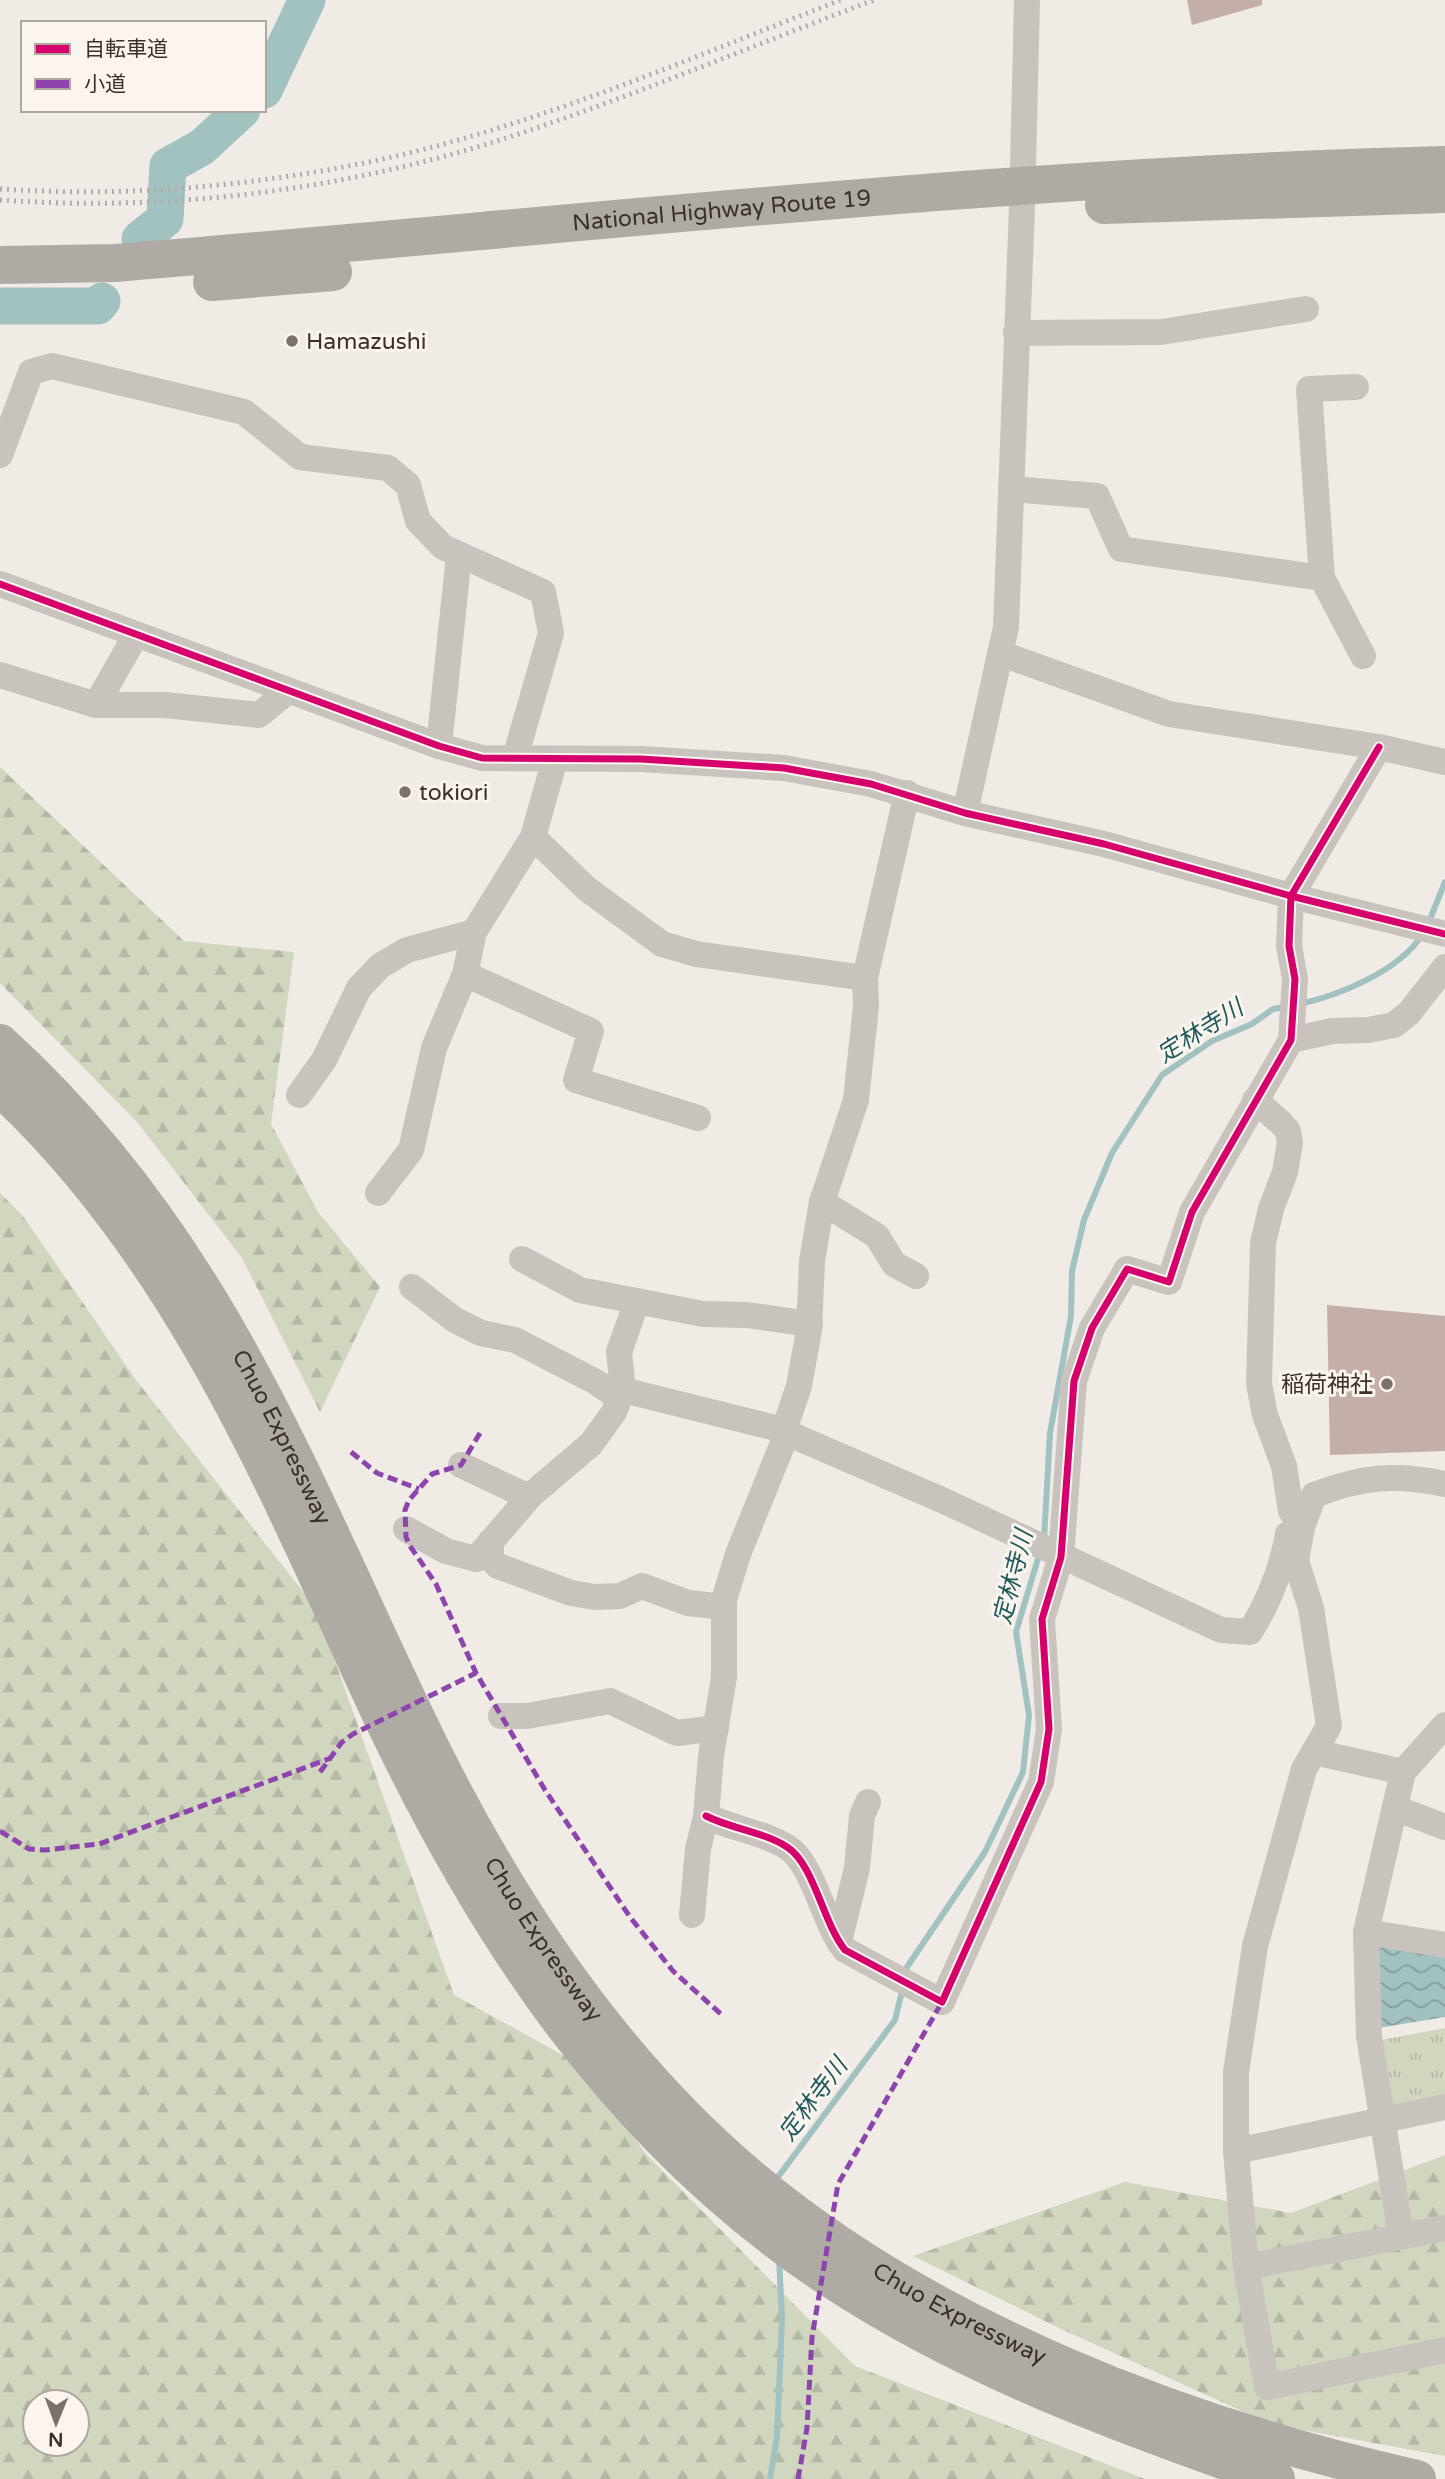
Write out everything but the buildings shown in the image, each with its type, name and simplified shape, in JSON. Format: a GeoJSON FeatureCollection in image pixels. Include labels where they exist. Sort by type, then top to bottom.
{"type":"FeatureCollection","features":[{"type":"Feature","properties":{"kind":"highway","name":"National Highway Route 19"},"geometry":{"type":"LineString","coordinates":[[0,290],[108,289],[263,278],[1275,169],[1445,165]]}},
{"type":"Feature","properties":{"kind":"highway","name":"National Highway Route 19"},"geometry":{"type":"LineString","coordinates":[[0,265],[128,262],[1022,196],[1445,194]]}},
{"type":"Feature","properties":{"kind":"highway","name":"Chuo Expressway"},"geometry":{"type":"LineString","coordinates":[[0,1043],[83,1126],[135,1187],[226,1323],[299,1461],[421,1727],[459,1803],[516,1901],[545,1946],[694,2147],[771,2237],[882,2290],[965,2319],[1047,2358],[1174,2408],[1287,2444],[1417,2479]]}},
{"type":"Feature","properties":{"kind":"highway","name":"Chuo Expressway"},"geometry":{"type":"LineString","coordinates":[[0,1087],[57,1145],[109,1206],[157,1273],[197,1336],[265,1464],[431,1818],[487,1917],[548,2007],[581,2047],[694,2147]]}},
{"type":"Feature","properties":{"kind":"highway","name":"Chuo Expressway"},"geometry":{"type":"LineString","coordinates":[[882,2290],[947,2347],[1029,2385],[1155,2437],[1276,2479]]}},
{"type":"Feature","properties":{"kind":"street"},"geometry":{"type":"LineString","coordinates":[[965,813],[1006,627],[1027,0]]}},
{"type":"Feature","properties":{"kind":"street"},"geometry":{"type":"LineString","coordinates":[[1016,333],[1161,332],[1306,309]]}},
{"type":"Feature","properties":{"kind":"street"},"geometry":{"type":"LineString","coordinates":[[0,455],[31,372],[52,366],[244,412],[300,457],[388,468],[408,485],[418,521],[443,547],[543,592],[551,633],[516,758]]}},
{"type":"Feature","properties":{"kind":"street"},"geometry":{"type":"LineString","coordinates":[[1356,387],[1309,389],[1322,578],[1363,656]]}},
{"type":"Feature","properties":{"kind":"street"},"geometry":{"type":"LineString","coordinates":[[1011,489],[1097,496],[1121,549],[1322,578]]}},
{"type":"Feature","properties":{"kind":"street"},"geometry":{"type":"LineString","coordinates":[[439,746],[459,555]]}},
{"type":"Feature","properties":{"kind":"street"},"geometry":{"type":"LineString","coordinates":[[0,584],[439,746],[482,758],[641,759],[784,768],[907,793],[965,813],[1104,844],[1291,896],[1445,934]]}},
{"type":"Feature","properties":{"kind":"street"},"geometry":{"type":"LineString","coordinates":[[96,705],[136,635]]}},
{"type":"Feature","properties":{"kind":"street"},"geometry":{"type":"LineString","coordinates":[[1002,654],[1168,714],[1379,747],[1445,762]]}},
{"type":"Feature","properties":{"kind":"street"},"geometry":{"type":"LineString","coordinates":[[0,675],[96,705],[165,705],[259,715],[288,691]]}},
{"type":"Feature","properties":{"kind":"street"},"geometry":{"type":"LineString","coordinates":[[706,1816],[732,1828],[759,1834],[794,1853],[839,1942],[856,1957],[942,2002],[1041,1782],[1049,1728],[1042,1619],[1061,1557],[1074,1381],[1092,1328],[1127,1269],[1169,1282],[1192,1212],[1291,1040],[1295,979],[1289,946],[1291,896],[1379,747]]}},
{"type":"Feature","properties":{"kind":"street"},"geometry":{"type":"LineString","coordinates":[[378,1193],[411,1150],[434,1048],[465,974],[474,933],[533,837],[555,759]]}},
{"type":"Feature","properties":{"kind":"street"},"geometry":{"type":"LineString","coordinates":[[692,1915],[698,1849],[706,1816],[724,1677],[724,1607],[738,1554],[786,1432],[799,1386],[810,1325],[812,1261],[822,1202],[856,1100],[866,1006],[866,978],[907,793]]}},
{"type":"Feature","properties":{"kind":"street"},"geometry":{"type":"LineString","coordinates":[[533,837],[587,889],[662,944],[696,954],[866,978]]}},
{"type":"Feature","properties":{"kind":"street"},"geometry":{"type":"LineString","coordinates":[[299,1095],[324,1060],[359,988],[380,966],[407,950],[474,933]]}},
{"type":"Feature","properties":{"kind":"street"},"geometry":{"type":"LineString","coordinates":[[1291,1040],[1332,1031],[1368,1030],[1394,1025],[1409,1013],[1445,967]]}},
{"type":"Feature","properties":{"kind":"street"},"geometry":{"type":"LineString","coordinates":[[465,974],[591,1031],[576,1080],[698,1118]]}},
{"type":"Feature","properties":{"kind":"street"},"geometry":{"type":"LineString","coordinates":[[1255,1100],[1282,1123],[1288,1131],[1290,1142],[1285,1172],[1271,1209],[1263,1243],[1259,1384],[1265,1415],[1284,1466],[1291,1511],[1299,1523]]}},
{"type":"Feature","properties":{"kind":"street"},"geometry":{"type":"LineString","coordinates":[[822,1202],[877,1236],[894,1264],[916,1276]]}},
{"type":"Feature","properties":{"kind":"street"},"geometry":{"type":"LineString","coordinates":[[522,1259],[580,1290],[703,1314],[747,1315],[810,1325]]}},
{"type":"Feature","properties":{"kind":"street"},"geometry":{"type":"LineString","coordinates":[[412,1287],[455,1320],[481,1333],[515,1340],[621,1394],[786,1432],[942,1500],[1221,1630],[1250,1632],[1270,1595],[1289,1529],[1299,1523]]}},
{"type":"Feature","properties":{"kind":"street"},"geometry":{"type":"LineString","coordinates":[[405,1529],[446,1551],[476,1559],[529,1497],[591,1444],[614,1412],[621,1394],[619,1352],[637,1301]]}},
{"type":"Feature","properties":{"kind":"street"},"geometry":{"type":"LineString","coordinates":[[461,1465],[529,1497]]}},
{"type":"Feature","properties":{"kind":"street"},"geometry":{"type":"LineString","coordinates":[[1445,1484],[1389,1478],[1352,1480],[1314,1495],[1299,1523],[1296,1561],[1311,1608],[1329,1726],[1304,1769],[1255,1946],[1236,2072],[1236,2151],[1246,2267],[1267,2387],[1445,2350]]}},
{"type":"Feature","properties":{"kind":"street"},"geometry":{"type":"LineString","coordinates":[[491,1541],[491,1559],[498,1566],[571,1593],[595,1597],[620,1596],[642,1586],[688,1604],[724,1607]]}},
{"type":"Feature","properties":{"kind":"street"},"geometry":{"type":"LineString","coordinates":[[501,1716],[527,1716],[610,1701],[677,1733],[716,1728]]}},
{"type":"Feature","properties":{"kind":"street"},"geometry":{"type":"LineString","coordinates":[[1401,2236],[1369,2036],[1366,1931],[1403,1772],[1445,1725]]}},
{"type":"Feature","properties":{"kind":"street"},"geometry":{"type":"LineString","coordinates":[[1314,1752],[1403,1772]]}},
{"type":"Feature","properties":{"kind":"street"},"geometry":{"type":"LineString","coordinates":[[839,1942],[848,1913],[862,1816],[868,1802]]}},
{"type":"Feature","properties":{"kind":"street"},"geometry":{"type":"LineString","coordinates":[[1395,1808],[1445,1827]]}},
{"type":"Feature","properties":{"kind":"street"},"geometry":{"type":"LineString","coordinates":[[1366,1931],[1445,1945]]}},
{"type":"Feature","properties":{"kind":"street"},"geometry":{"type":"LineString","coordinates":[[1236,2151],[1445,2108]]}},
{"type":"Feature","properties":{"kind":"street"},"geometry":{"type":"LineString","coordinates":[[1246,2267],[1445,2228]]}},
{"type":"Feature","properties":{"kind":"green space"},"geometry":{"type":"Polygon","coordinates":[[[0,767],[184,941],[294,952],[271,1124],[318,1212],[380,1287],[320,1412],[242,1258],[137,1122],[0,983],[0,767]]]}},
{"type":"Feature","properties":{"kind":"green space"},"geometry":{"type":"Polygon","coordinates":[[[0,1193],[23,1216],[136,1380],[316,1608],[454,1995],[586,2068],[645,2153],[855,2366],[1145,2479],[0,2479],[0,1193]]]}},
{"type":"Feature","properties":{"kind":"green space"},"geometry":{"type":"Polygon","coordinates":[[[1445,2028],[1445,2099],[1386,2112],[1381,2040],[1445,2028]]]}},
{"type":"Feature","properties":{"kind":"green space"},"geometry":{"type":"Polygon","coordinates":[[[1445,2155],[1445,2456],[1270,2424],[1059,2328],[913,2256],[1125,2182],[1291,2213],[1445,2155]]]}},
{"type":"Feature","properties":{"kind":"water"},"geometry":{"type":"Polygon","coordinates":[[[1373,1939],[1445,1952],[1445,2017],[1378,2028],[1373,1939]]]}},
{"type":"Feature","properties":{"kind":"waterway"},"geometry":{"type":"LineString","coordinates":[[266,86],[307,0]]}},
{"type":"Feature","properties":{"kind":"waterway"},"geometry":{"type":"LineString","coordinates":[[140,239],[165,219],[168,166],[202,147],[240,112]]}},
{"type":"Feature","properties":{"kind":"waterway"},"geometry":{"type":"LineString","coordinates":[[0,306],[98,306],[102,301]]}},
{"type":"Feature","properties":{"kind":"waterway","name":"定林寺川"},"geometry":{"type":"LineString","coordinates":[[1428,924],[1445,882]]}},
{"type":"Feature","properties":{"kind":"waterway","name":"定林寺川"},"geometry":{"type":"LineString","coordinates":[[1299,1004],[1349,988],[1383,971],[1411,949],[1421,936]]}},
{"type":"Feature","properties":{"kind":"waterway","name":"定林寺川"},"geometry":{"type":"LineString","coordinates":[[1044,1539],[1050,1433],[1071,1316],[1072,1271],[1084,1220],[1112,1153],[1162,1075],[1212,1041],[1252,1024],[1273,1009],[1285,1007]]}},
{"type":"Feature","properties":{"kind":"waterway","name":"定林寺川"},"geometry":{"type":"LineString","coordinates":[[905,1976],[907,1967],[985,1852],[1023,1772],[1029,1715],[1016,1632],[1040,1552]]}},
{"type":"Feature","properties":{"kind":"waterway","name":"定林寺川"},"geometry":{"type":"LineString","coordinates":[[775,2181],[895,2020],[903,1987]]}},
{"type":"Feature","properties":{"kind":"waterway","name":"定林寺川"},"geometry":{"type":"LineString","coordinates":[[770,2479],[777,2437],[782,2318],[779,2258]]}},
{"type":"Feature","properties":{"kind":"railway"},"geometry":{"type":"LineString","coordinates":[[0,189],[101,192],[201,187],[302,174],[401,155],[569,105],[841,0]]}},
{"type":"Feature","properties":{"kind":"railway"},"geometry":{"type":"LineString","coordinates":[[0,200],[63,203],[188,200],[251,194],[375,173],[437,158],[545,125],[874,0]]}},
{"type":"Feature","properties":{"kind":"marked path"},"geometry":{"type":"LineString","coordinates":[[480,1433],[461,1465],[432,1474],[409,1500],[405,1510],[406,1537],[436,1584],[476,1673],[545,1790],[630,1917],[673,1971],[721,2014]]}},
{"type":"Feature","properties":{"kind":"marked path"},"geometry":{"type":"LineString","coordinates":[[351,1452],[377,1473],[419,1489]]}},
{"type":"Feature","properties":{"kind":"marked path"},"geometry":{"type":"LineString","coordinates":[[320,1772],[342,1742],[353,1734],[476,1673]]}},
{"type":"Feature","properties":{"kind":"marked path"},"geometry":{"type":"LineString","coordinates":[[0,1831],[29,1849],[45,1850],[99,1844],[331,1758]]}},
{"type":"Feature","properties":{"kind":"marked path"},"geometry":{"type":"LineString","coordinates":[[798,2479],[807,2428],[812,2337],[838,2184],[942,2002]]}},
{"type":"Feature","properties":{"kind":"cycle path"},"geometry":{"type":"LineString","coordinates":[[0,584],[439,746],[482,758],[641,759],[784,768],[871,784],[965,813],[1104,844],[1291,896],[1445,934]]}},
{"type":"Feature","properties":{"kind":"cycle path"},"geometry":{"type":"LineString","coordinates":[[706,1816],[787,1847],[804,1866],[830,1925],[845,1950],[942,2002],[1041,1782],[1049,1729],[1042,1619],[1061,1557],[1074,1381],[1092,1328],[1127,1269],[1169,1282],[1192,1212],[1291,1040],[1295,979],[1289,946],[1291,896],[1379,747]]}},
{"type":"Feature","properties":{"kind":"place","name":"Hamazushi"},"geometry":{"type":"Point","coordinates":[292,341]}},
{"type":"Feature","properties":{"kind":"place","name":"tokiori"},"geometry":{"type":"Point","coordinates":[405,792]}},
{"type":"Feature","properties":{"kind":"place","name":"稲荷神社"},"geometry":{"type":"Point","coordinates":[1387,1384]}}]}
